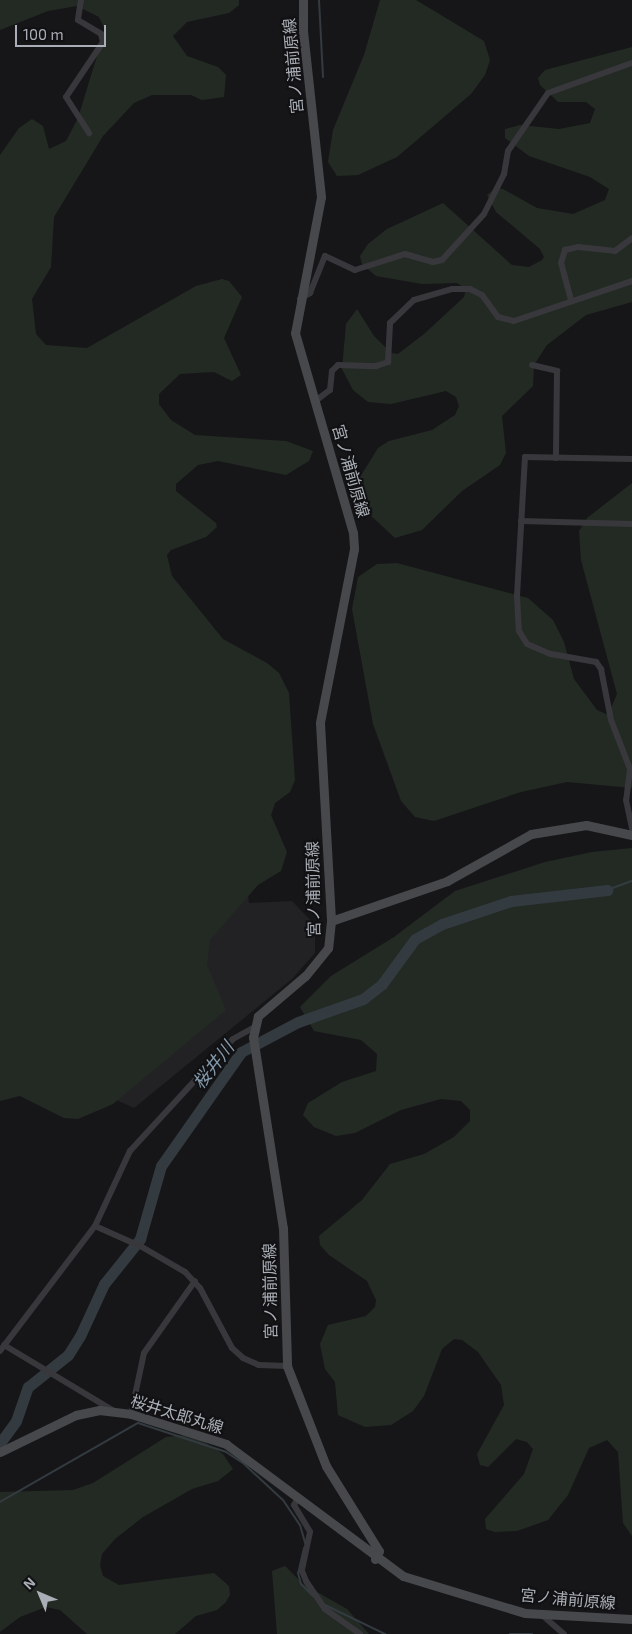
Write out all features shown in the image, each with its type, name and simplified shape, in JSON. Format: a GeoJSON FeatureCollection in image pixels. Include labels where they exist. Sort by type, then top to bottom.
{"type":"FeatureCollection","features":[{"type":"Feature","properties":{"kind":"main road","name":"宮ノ浦前原線"},"geometry":{"type":"LineString","coordinates":[[303,0],[303,30],[321,197],[298,300],[295,333],[354,548],[320,723],[331,920],[328,948],[322,958],[267,1006],[253,1032],[283,1228],[287,1366],[326,1466],[379,1551],[375,1559],[403,1576],[458,1595],[542,1615],[632,1619]]}},
{"type":"Feature","properties":{"kind":"main road"},"geometry":{"type":"LineString","coordinates":[[331,920],[447,881],[531,834],[586,824],[632,835]]}},
{"type":"Feature","properties":{"kind":"main road","name":"桜井太郎丸線"},"geometry":{"type":"LineString","coordinates":[[0,1452],[76,1415],[112,1410],[131,1414],[226,1444],[375,1559]]}},
{"type":"Feature","properties":{"kind":"street"},"geometry":{"type":"LineString","coordinates":[[81,0],[78,20],[101,34],[103,42],[69,88],[66,97],[89,133]]}},
{"type":"Feature","properties":{"kind":"street"},"geometry":{"type":"LineString","coordinates":[[298,300],[310,293],[325,256],[355,270],[405,254],[433,262],[442,260],[484,214],[504,174],[508,151],[548,93],[632,63]]}},
{"type":"Feature","properties":{"kind":"street"},"geometry":{"type":"LineString","coordinates":[[571,300],[561,263],[565,250],[578,248],[614,251],[632,238]]}},
{"type":"Feature","properties":{"kind":"street"},"geometry":{"type":"LineString","coordinates":[[314,402],[330,390],[332,371],[338,365],[376,366],[388,362],[390,323],[414,300],[452,289],[470,289],[482,295],[498,317],[508,321],[632,281]]}},
{"type":"Feature","properties":{"kind":"street"},"geometry":{"type":"LineString","coordinates":[[532,365],[557,372],[556,458]]}},
{"type":"Feature","properties":{"kind":"street"},"geometry":{"type":"LineString","coordinates":[[632,459],[525,457],[521,521],[519,631],[534,648],[598,664],[611,720],[628,763],[626,800],[632,829]]}},
{"type":"Feature","properties":{"kind":"street"},"geometry":{"type":"LineString","coordinates":[[521,521],[632,524]]}},
{"type":"Feature","properties":{"kind":"street"},"geometry":{"type":"LineString","coordinates":[[112,1410],[42,1368],[2,1348],[95,1226],[130,1151],[233,1039],[253,1032]]}},
{"type":"Feature","properties":{"kind":"street"},"geometry":{"type":"LineString","coordinates":[[95,1226],[142,1247],[195,1281],[232,1348],[243,1358],[259,1365],[287,1366]]}},
{"type":"Feature","properties":{"kind":"street"},"geometry":{"type":"LineString","coordinates":[[131,1414],[144,1353],[195,1281]]}},
{"type":"Feature","properties":{"kind":"street"},"geometry":{"type":"LineString","coordinates":[[298,1498],[294,1504],[310,1532],[302,1571],[325,1609],[360,1634]]}},
{"type":"Feature","properties":{"kind":"street"},"geometry":{"type":"LineString","coordinates":[[542,1615],[564,1634]]}},
{"type":"Feature","properties":{"kind":"shaded area"},"geometry":{"type":"Polygon","coordinates":[[[0,0],[239,0],[239,5],[229,13],[187,22],[173,36],[187,56],[218,67],[226,75],[224,97],[202,100],[191,95],[152,95],[134,103],[103,136],[54,217],[51,267],[32,299],[36,334],[46,345],[87,348],[196,286],[222,279],[229,281],[242,297],[224,338],[241,375],[232,381],[214,372],[180,374],[159,394],[159,404],[171,420],[195,435],[286,441],[313,451],[309,461],[286,475],[218,461],[198,465],[176,484],[176,491],[216,523],[217,527],[206,537],[171,550],[167,555],[172,576],[223,639],[267,663],[279,673],[289,693],[295,780],[290,792],[275,803],[271,815],[287,852],[281,871],[258,885],[210,940],[207,965],[226,1010],[113,1104],[78,1119],[64,1118],[20,1096],[0,1101],[0,155],[19,128],[32,119],[43,126],[49,149],[66,141],[78,118],[105,30],[99,17],[77,6],[48,11],[0,30],[0,0]]]}},
{"type":"Feature","properties":{"kind":"shaded area"},"geometry":{"type":"Polygon","coordinates":[[[380,0],[416,0],[484,41],[490,60],[485,75],[471,94],[397,157],[358,175],[337,176],[328,162],[333,130],[364,55],[380,0]]]}},
{"type":"Feature","properties":{"kind":"shaded area"},"geometry":{"type":"Polygon","coordinates":[[[632,47],[632,302],[586,315],[547,345],[534,365],[533,386],[502,416],[506,453],[500,465],[462,491],[422,530],[395,538],[369,514],[360,477],[378,448],[389,441],[432,430],[455,415],[459,406],[456,397],[446,391],[391,404],[368,402],[353,390],[342,369],[346,324],[357,309],[374,336],[391,353],[398,354],[424,334],[464,297],[466,289],[457,283],[422,284],[376,276],[362,264],[360,256],[368,244],[387,229],[443,203],[512,265],[529,267],[542,260],[544,257],[540,249],[496,212],[487,195],[496,188],[503,189],[537,208],[573,214],[605,200],[609,189],[590,177],[529,156],[505,138],[505,129],[520,125],[559,129],[590,123],[595,109],[586,102],[558,102],[540,85],[538,78],[545,70],[632,47]]]}},
{"type":"Feature","properties":{"kind":"shaded area"},"geometry":{"type":"Polygon","coordinates":[[[632,483],[632,788],[567,782],[521,792],[434,821],[415,817],[401,801],[373,724],[352,609],[358,577],[377,564],[397,563],[528,598],[553,620],[564,642],[574,679],[597,710],[608,715],[617,694],[581,560],[579,531],[587,518],[632,483]]]}},
{"type":"Feature","properties":{"kind":"shaded area"},"geometry":{"type":"Polygon","coordinates":[[[632,848],[632,1536],[623,1523],[618,1452],[607,1440],[589,1448],[568,1495],[548,1520],[517,1531],[495,1532],[486,1529],[485,1519],[524,1474],[533,1449],[527,1442],[516,1439],[488,1467],[480,1465],[477,1454],[504,1405],[501,1385],[478,1352],[462,1340],[454,1339],[442,1349],[424,1396],[413,1411],[391,1425],[365,1427],[338,1415],[335,1382],[325,1369],[320,1344],[328,1325],[366,1316],[375,1307],[376,1300],[367,1281],[329,1255],[320,1245],[319,1236],[362,1200],[390,1164],[424,1154],[454,1137],[470,1121],[470,1110],[461,1101],[441,1099],[401,1110],[355,1133],[336,1136],[314,1127],[303,1115],[308,1103],[342,1082],[376,1071],[377,1054],[361,1040],[314,1031],[300,1007],[331,976],[394,937],[455,891],[545,862],[592,852],[632,848]]]}},
{"type":"Feature","properties":{"kind":"shaded area"},"geometry":{"type":"Polygon","coordinates":[[[246,875],[249,903],[292,901],[315,925],[315,953],[292,979],[134,1108],[66,1077],[246,875]]]}},
{"type":"Feature","properties":{"kind":"shaded area"},"geometry":{"type":"Polygon","coordinates":[[[185,1435],[203,1441],[223,1454],[233,1469],[218,1481],[192,1489],[143,1517],[115,1539],[102,1554],[100,1565],[103,1576],[119,1585],[214,1573],[229,1586],[230,1595],[226,1602],[217,1610],[196,1616],[175,1634],[87,1634],[60,1610],[46,1607],[20,1617],[0,1632],[0,1492],[73,1490],[93,1483],[166,1437],[185,1435]]]}},
{"type":"Feature","properties":{"kind":"shaded area"},"geometry":{"type":"Polygon","coordinates":[[[285,1566],[303,1584],[347,1609],[369,1634],[277,1634],[272,1571],[285,1566]]]}},
{"type":"Feature","properties":{"kind":"waterway"},"geometry":{"type":"LineString","coordinates":[[319,0],[323,77]]}},
{"type":"Feature","properties":{"kind":"waterway"},"geometry":{"type":"LineString","coordinates":[[607,890],[632,881]]}},
{"type":"Feature","properties":{"kind":"waterway","name":"桜井川"},"geometry":{"type":"LineString","coordinates":[[0,1443],[16,1421],[28,1387],[68,1355],[80,1336],[104,1284],[140,1239],[161,1166],[241,1052],[298,1022],[363,999],[382,984],[415,939],[442,924],[511,901],[607,890]]}},
{"type":"Feature","properties":{"kind":"waterway"},"geometry":{"type":"LineString","coordinates":[[0,1502],[138,1423],[226,1452],[243,1463],[283,1500],[300,1525],[305,1543]]}},
{"type":"Feature","properties":{"kind":"waterway"},"geometry":{"type":"LineString","coordinates":[[304,1548],[298,1573],[301,1584],[313,1596]]}},
{"type":"Feature","properties":{"kind":"waterway"},"geometry":{"type":"LineString","coordinates":[[325,1605],[385,1634]]}},
{"type":"Feature","properties":{"kind":"waterway"},"geometry":{"type":"LineString","coordinates":[[510,1634],[532,1634]]}}]}
